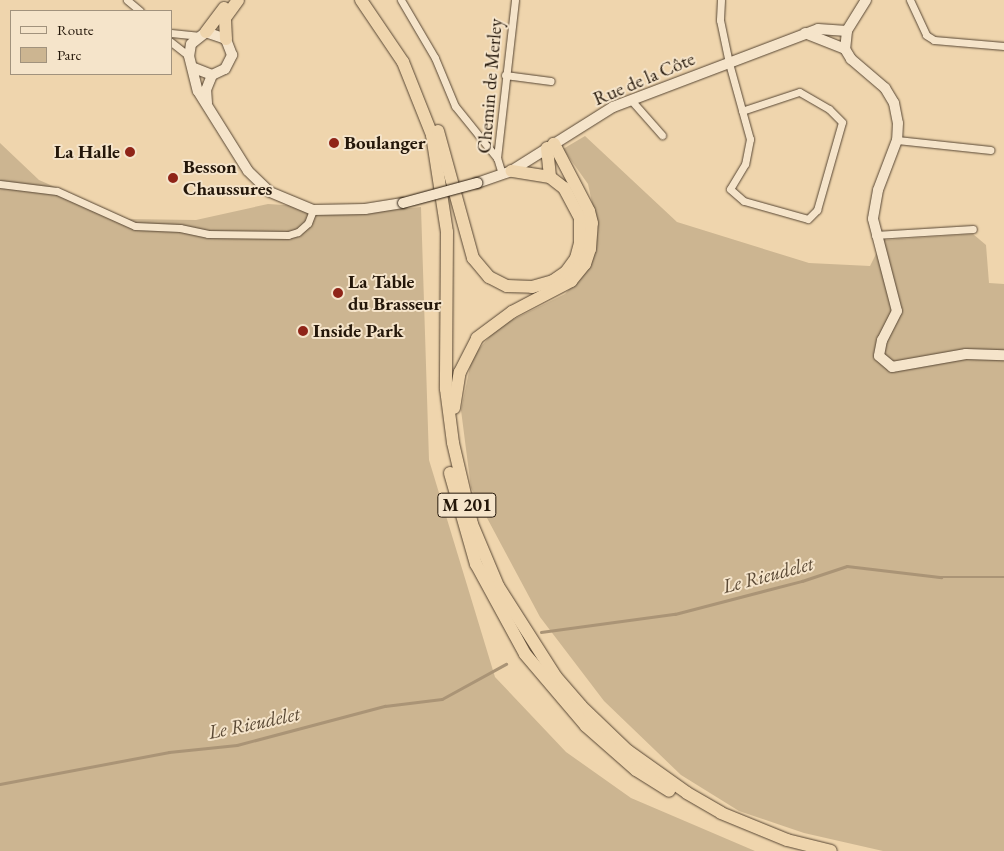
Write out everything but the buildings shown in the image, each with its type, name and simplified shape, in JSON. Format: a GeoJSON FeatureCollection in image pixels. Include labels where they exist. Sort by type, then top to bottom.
{"type":"FeatureCollection","features":[{"type":"Feature","properties":{"kind":"highway"},"geometry":{"type":"LineString","coordinates":[[202,34],[230,0]]}},
{"type":"Feature","properties":{"kind":"highway"},"geometry":{"type":"LineString","coordinates":[[226,39],[225,18],[238,0]]}},
{"type":"Feature","properties":{"kind":"highway","name":"M 201"},"geometry":{"type":"LineString","coordinates":[[354,0],[390,51],[414,94],[434,162],[441,230],[439,390],[444,436],[463,526],[476,564],[496,606],[525,654],[564,702],[636,770],[730,824],[798,851]]}},
{"type":"Feature","properties":{"kind":"highway","name":"M 201"},"geometry":{"type":"LineString","coordinates":[[361,0],[403,62],[421,103],[439,166],[447,232],[446,389],[457,468],[472,524],[498,586],[538,652],[581,706],[628,751],[687,793],[755,828],[831,851]]}},
{"type":"Feature","properties":{"kind":"highway"},"geometry":{"type":"LineString","coordinates":[[366,0],[398,46],[424,98],[458,194],[468,246],[489,277],[507,286],[532,287],[553,280],[566,272],[576,258],[580,243],[580,218],[564,188],[550,177],[506,172]]}},
{"type":"Feature","properties":{"kind":"highway"},"geometry":{"type":"LineString","coordinates":[[457,468],[456,390],[460,372],[477,338],[512,312],[571,281],[585,264],[590,249],[593,237],[589,211],[550,146]]}},
{"type":"Feature","properties":{"kind":"highway"},"geometry":{"type":"LineString","coordinates":[[550,146],[550,177]]}},
{"type":"Feature","properties":{"kind":"street"},"geometry":{"type":"LineString","coordinates":[[127,0],[139,10]]}},
{"type":"Feature","properties":{"kind":"street"},"geometry":{"type":"LineString","coordinates":[[401,0],[435,58],[455,106],[497,158]]}},
{"type":"Feature","properties":{"kind":"street","name":"Chemin de Merley"},"geometry":{"type":"LineString","coordinates":[[506,172],[497,158],[515,0]]}},
{"type":"Feature","properties":{"kind":"street"},"geometry":{"type":"LineString","coordinates":[[721,0],[720,20],[729,62],[742,111],[750,139],[745,164],[730,189],[744,201],[808,219],[817,210],[842,122],[829,109],[799,92],[742,111]]}},
{"type":"Feature","properties":{"kind":"street"},"geometry":{"type":"LineString","coordinates":[[845,49],[847,31],[866,0]]}},
{"type":"Feature","properties":{"kind":"street"},"geometry":{"type":"LineString","coordinates":[[910,0],[926,35],[934,40],[1004,46]]}},
{"type":"Feature","properties":{"kind":"street","name":"Rue de la Côte"},"geometry":{"type":"LineString","coordinates":[[313,210],[365,209],[403,203],[477,184],[506,172],[613,107],[805,33],[818,29],[847,31]]}},
{"type":"Feature","properties":{"kind":"street"},"geometry":{"type":"LineString","coordinates":[[172,33],[202,34],[226,39],[231,49],[230,63],[221,72],[212,75],[194,68]]}},
{"type":"Feature","properties":{"kind":"street"},"geometry":{"type":"LineString","coordinates":[[805,33],[845,49],[851,59],[885,88],[894,103],[898,123],[897,140],[875,205],[875,236],[895,295],[897,311],[880,347],[879,356],[885,364],[902,367],[966,354],[1004,356]]}},
{"type":"Feature","properties":{"kind":"street"},"geometry":{"type":"LineString","coordinates":[[189,56],[191,44],[202,34]]}},
{"type":"Feature","properties":{"kind":"street"},"geometry":{"type":"LineString","coordinates":[[0,184],[57,191],[135,226],[180,228],[208,234],[288,235],[298,232],[308,223],[313,210],[290,202],[263,185],[236,154],[198,91],[194,68],[189,56],[172,43]]}},
{"type":"Feature","properties":{"kind":"street"},"geometry":{"type":"LineString","coordinates":[[208,107],[206,90],[212,75]]}},
{"type":"Feature","properties":{"kind":"street"},"geometry":{"type":"LineString","coordinates":[[505,75],[551,81]]}},
{"type":"Feature","properties":{"kind":"street"},"geometry":{"type":"LineString","coordinates":[[631,100],[662,135]]}},
{"type":"Feature","properties":{"kind":"street"},"geometry":{"type":"LineString","coordinates":[[897,140],[990,150]]}},
{"type":"Feature","properties":{"kind":"street"},"geometry":{"type":"LineString","coordinates":[[875,236],[973,230]]}},
{"type":"Feature","properties":{"kind":"green space"},"geometry":{"type":"Polygon","coordinates":[[[585,136],[677,222],[809,263],[870,266],[883,240],[973,234],[986,245],[989,283],[1004,284],[1004,851],[883,851],[804,833],[739,811],[681,775],[604,701],[540,617],[471,488],[461,410],[472,357],[498,327],[565,294],[591,265],[598,230],[588,184],[563,149],[585,136]]]}},
{"type":"Feature","properties":{"kind":"green space"},"geometry":{"type":"Polygon","coordinates":[[[0,143],[39,180],[128,219],[196,220],[268,204],[379,211],[421,207],[429,460],[495,677],[566,752],[631,798],[755,851],[0,851],[0,143]]]}},
{"type":"Feature","properties":{"kind":"waterway","name":"Le Rieudelet"},"geometry":{"type":"LineString","coordinates":[[541,632],[675,614],[802,581],[847,566],[941,577],[1004,577]]}},
{"type":"Feature","properties":{"kind":"waterway","name":"Le Rieudelet"},"geometry":{"type":"LineString","coordinates":[[0,784],[169,752],[237,745],[385,706],[442,699],[506,664]]}},
{"type":"Feature","properties":{"kind":"place","name":"Boulanger"},"geometry":{"type":"Point","coordinates":[334,143]}},
{"type":"Feature","properties":{"kind":"place","name":"La Halle"},"geometry":{"type":"Point","coordinates":[130,152]}},
{"type":"Feature","properties":{"kind":"place","name":"Besson Chaussures"},"geometry":{"type":"Point","coordinates":[173,178]}},
{"type":"Feature","properties":{"kind":"place","name":"La Table du Brasseur"},"geometry":{"type":"Point","coordinates":[338,293]}},
{"type":"Feature","properties":{"kind":"place","name":"Inside Park"},"geometry":{"type":"Point","coordinates":[303,331]}}]}
